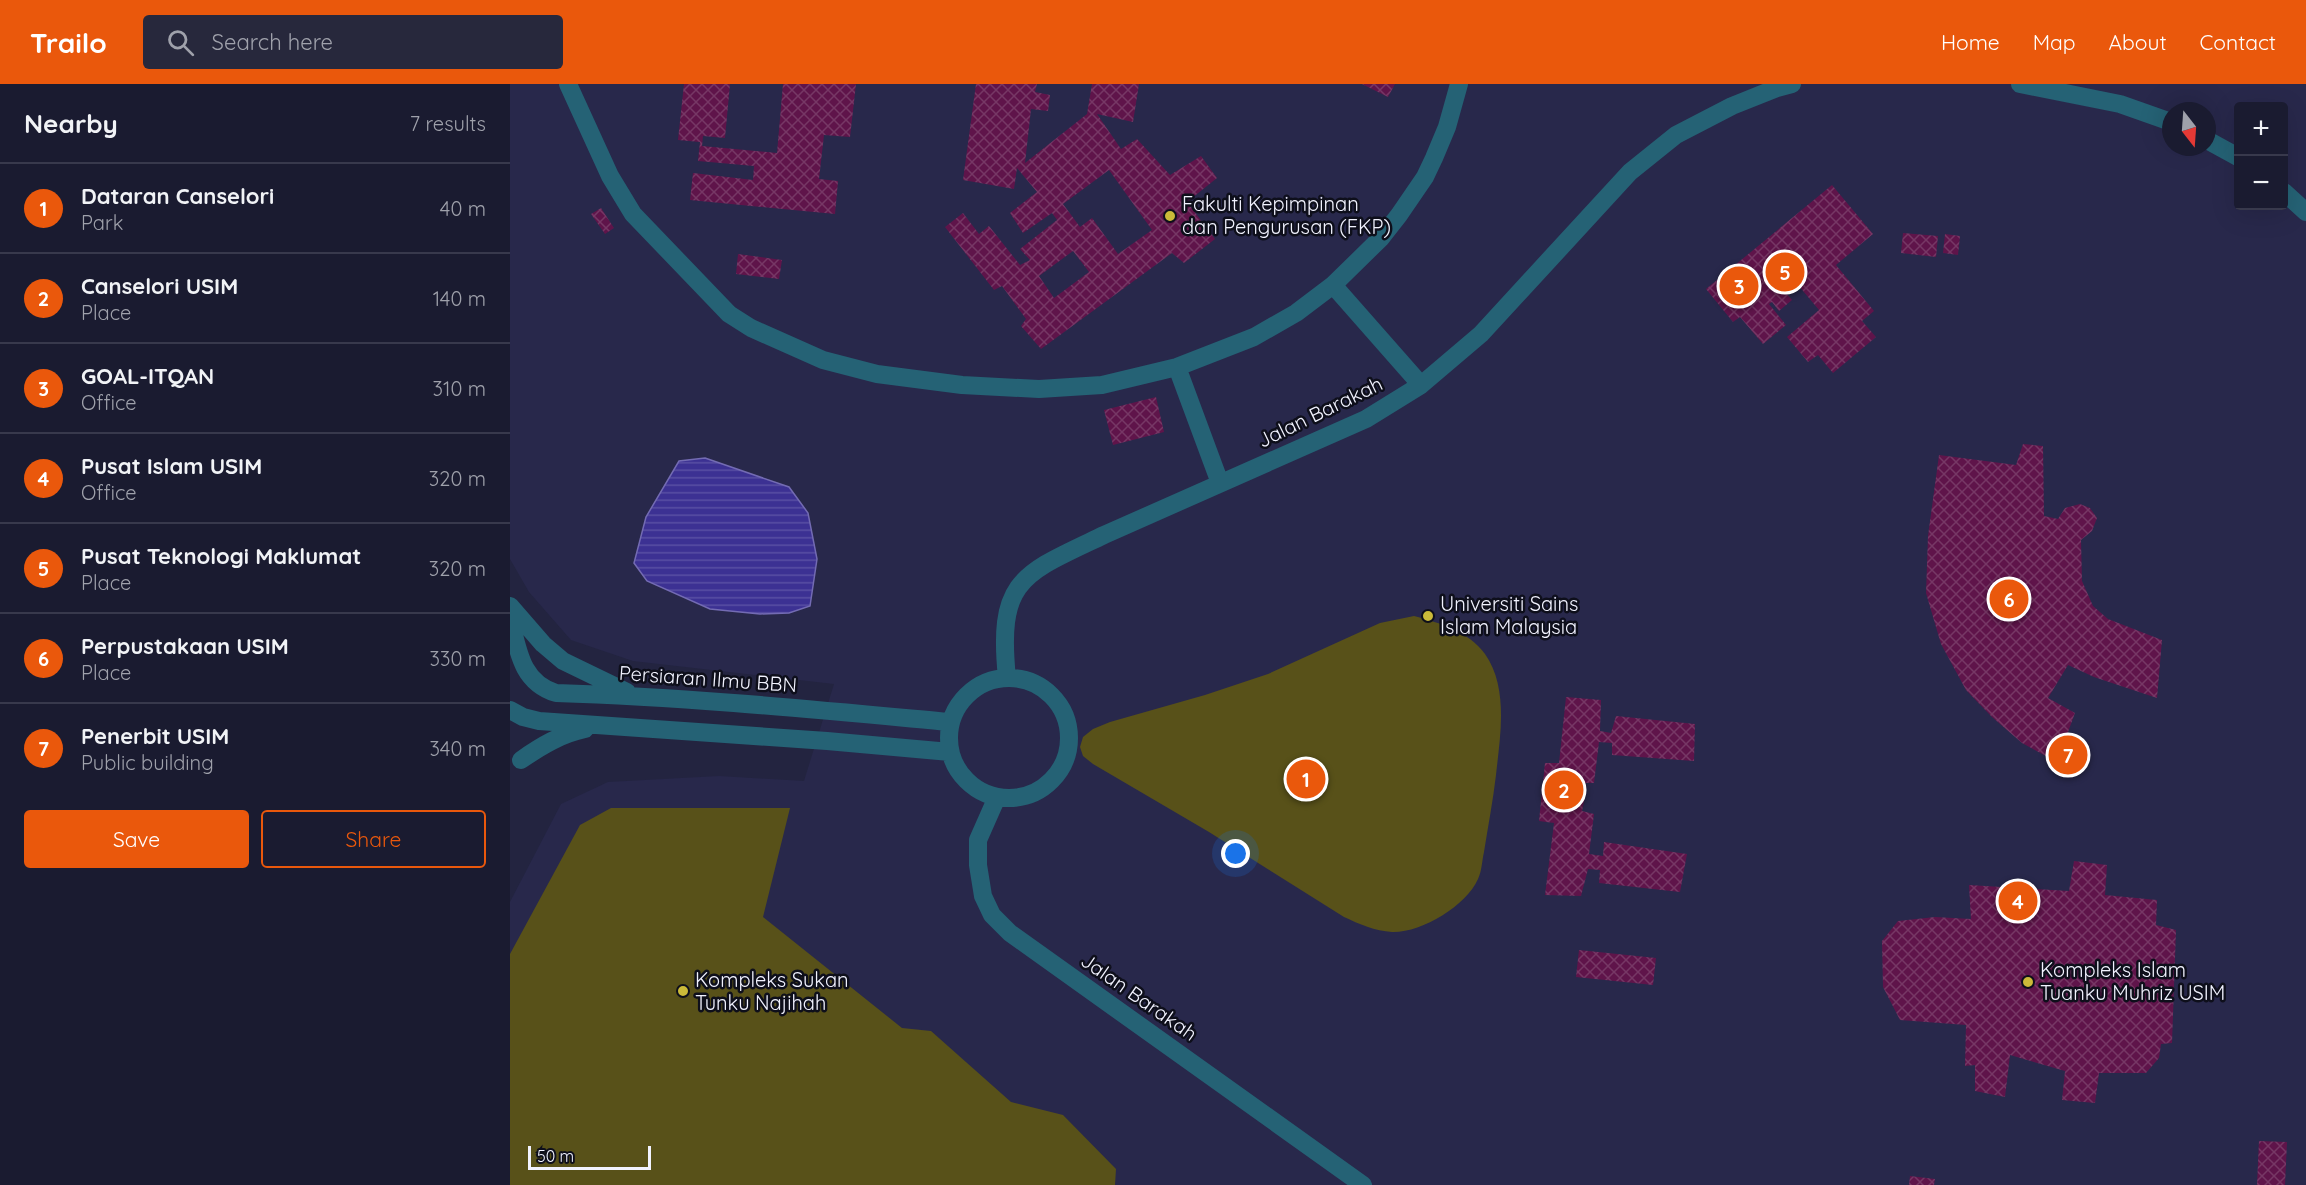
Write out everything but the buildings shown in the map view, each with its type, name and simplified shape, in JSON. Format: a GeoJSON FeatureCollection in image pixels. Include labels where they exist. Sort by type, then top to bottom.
{"type":"FeatureCollection","features":[{"type":"Feature","properties":{"kind":"street"},"geometry":{"type":"LineString","coordinates":[[568,84],[610,176],[633,214],[729,315],[778,341],[824,360],[877,374],[962,385],[1039,389],[1102,385],[1177,367],[1254,337],[1296,313],[1333,285],[1381,238],[1399,215],[1425,177],[1447,127],[1459,84]]}},
{"type":"Feature","properties":{"kind":"street","name":"Jalan Barakah"},"geometry":{"type":"LineString","coordinates":[[1008,678],[1004,644],[1006,612],[1013,593],[1026,577],[1066,553],[1365,419],[1422,385],[1481,334],[1630,172],[1676,135],[1732,106],[1792,84]]}},
{"type":"Feature","properties":{"kind":"street"},"geometry":{"type":"LineString","coordinates":[[2020,84],[2120,104],[2162,119]]}},
{"type":"Feature","properties":{"kind":"street"},"geometry":{"type":"LineString","coordinates":[[2216,145],[2236,156]]}},
{"type":"Feature","properties":{"kind":"street"},"geometry":{"type":"LineString","coordinates":[[2288,196],[2306,212]]}},
{"type":"Feature","properties":{"kind":"street"},"geometry":{"type":"LineString","coordinates":[[1333,285],[1422,385]]}},
{"type":"Feature","properties":{"kind":"street"},"geometry":{"type":"LineString","coordinates":[[1177,367],[1220,483]]}},
{"type":"Feature","properties":{"kind":"street"},"geometry":{"type":"LineString","coordinates":[[510,606],[543,644],[563,661],[633,695]]}},
{"type":"Feature","properties":{"kind":"street","name":"Persiaran Ilmu BBN"},"geometry":{"type":"LineString","coordinates":[[510,618],[520,658],[534,682],[545,690],[556,693],[633,695],[950,722]]}},
{"type":"Feature","properties":{"kind":"street"},"geometry":{"type":"LineString","coordinates":[[1008,678],[1027,680],[1044,689],[1058,702],[1066,719],[1070,736],[1068,753],[1061,768],[1049,783],[1034,793],[1016,798],[997,798],[980,792],[966,782],[956,768],[950,752],[948,737],[950,722],[958,705],[971,691],[988,681],[1008,678]]}},
{"type":"Feature","properties":{"kind":"street"},"geometry":{"type":"LineString","coordinates":[[510,710],[523,717],[539,721],[950,752]]}},
{"type":"Feature","properties":{"kind":"street"},"geometry":{"type":"LineString","coordinates":[[521,760],[540,747],[570,732],[590,728],[626,727]]}},
{"type":"Feature","properties":{"kind":"street","name":"Jalan Barakah"},"geometry":{"type":"LineString","coordinates":[[997,798],[978,840],[978,865],[983,896],[992,915],[1010,933],[1363,1185]]}},
{"type":"Feature","properties":{"kind":"shaded area","name":"Universiti Sains Islam Malaysia"},"geometry":{"type":"Polygon","coordinates":[[[510,84],[2306,84],[2306,1185],[510,1185],[510,902],[561,804],[608,782],[719,776],[804,781],[834,684],[633,661],[571,640],[529,592],[510,559],[510,84]]]}},
{"type":"Feature","properties":{"kind":"shaded area"},"geometry":{"type":"Polygon","coordinates":[[[705,458],[789,487],[808,513],[817,559],[810,606],[789,613],[760,614],[710,609],[647,581],[634,563],[646,517],[679,461],[705,458]]]}},
{"type":"Feature","properties":{"kind":"shaded area"},"geometry":{"type":"Polygon","coordinates":[[[1414,616],[1453,629],[1478,646],[1493,667],[1501,713],[1495,785],[1479,876],[1464,899],[1429,923],[1404,931],[1392,932],[1373,929],[1344,917],[1083,756],[1080,747],[1083,737],[1093,729],[1268,674],[1380,623],[1414,616]]]}},
{"type":"Feature","properties":{"kind":"shaded area","name":"Kompleks Sukan Tunku Najihah"},"geometry":{"type":"Polygon","coordinates":[[[611,808],[790,808],[763,917],[902,1028],[931,1031],[1011,1102],[1063,1115],[1116,1169],[1115,1185],[510,1185],[510,954],[580,825],[611,808]]]}},
{"type":"Feature","properties":{"kind":"place","name":"Fakulti Kepimpinan dan Pengurusan (FKP)"},"geometry":{"type":"Point","coordinates":[1170,216]}},
{"type":"Feature","properties":{"kind":"place","name":"Pusat Teknologi Maklumat"},"geometry":{"type":"Point","coordinates":[1785,272]}},
{"type":"Feature","properties":{"kind":"place","name":"GOAL-ITQAN"},"geometry":{"type":"Point","coordinates":[1739,286]}},
{"type":"Feature","properties":{"kind":"place","name":"Perpustakaan USIM"},"geometry":{"type":"Point","coordinates":[2009,599]}},
{"type":"Feature","properties":{"kind":"place","name":"Universiti Sains Islam Malaysia"},"geometry":{"type":"Point","coordinates":[1428,616]}},
{"type":"Feature","properties":{"kind":"place","name":"Penerbit USIM"},"geometry":{"type":"Point","coordinates":[2068,755]}},
{"type":"Feature","properties":{"kind":"place","name":"Dataran Canselori"},"geometry":{"type":"Point","coordinates":[1306,779]}},
{"type":"Feature","properties":{"kind":"place","name":"Canselori USIM"},"geometry":{"type":"Point","coordinates":[1564,790]}},
{"type":"Feature","properties":{"kind":"place","name":"Pusat Islam USIM"},"geometry":{"type":"Point","coordinates":[2018,901]}},
{"type":"Feature","properties":{"kind":"place","name":"Kompleks Islam Tuanku Muhriz USIM"},"geometry":{"type":"Point","coordinates":[2028,982]}},
{"type":"Feature","properties":{"kind":"place","name":"Kompleks Sukan Tunku Najihah"},"geometry":{"type":"Point","coordinates":[683,991]}}]}
